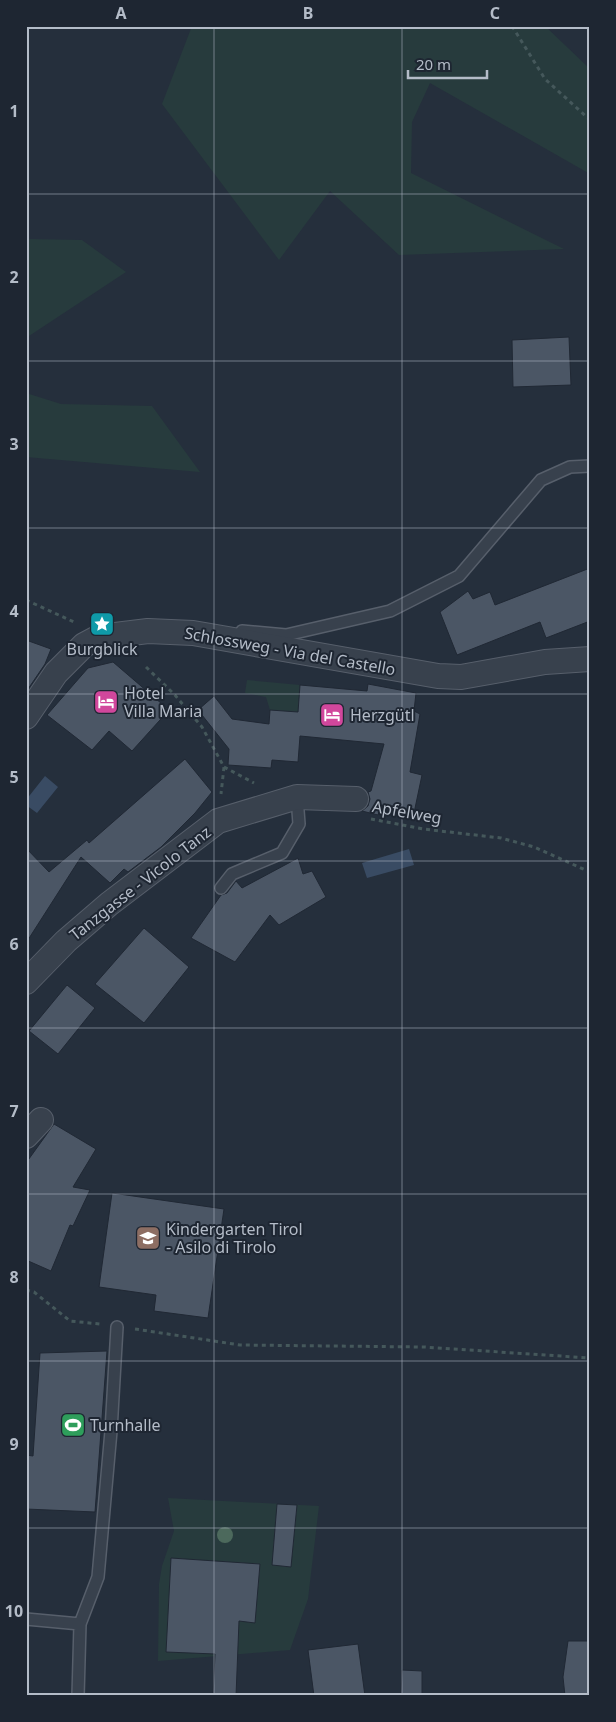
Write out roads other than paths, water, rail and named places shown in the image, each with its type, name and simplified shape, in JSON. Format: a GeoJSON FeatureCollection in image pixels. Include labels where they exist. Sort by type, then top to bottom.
{"type":"FeatureCollection","features":[{"type":"Feature","properties":{"kind":"street","name":"Schlossweg - Via del Castello"},"geometry":{"type":"LineString","coordinates":[[26,717],[56,673],[84,645],[98,637],[148,631],[193,633],[438,676],[461,677],[546,662],[590,659]]}},
{"type":"Feature","properties":{"kind":"street","name":"Tanzgasse - Vicolo Tanz"},"geometry":{"type":"LineString","coordinates":[[26,982],[66,941],[109,904],[218,821],[297,797],[356,799]]}},
{"type":"Feature","properties":{"kind":"lane"},"geometry":{"type":"LineString","coordinates":[[193,633],[210,628],[286,635],[390,611],[459,576],[541,480],[570,467],[590,466]]}},
{"type":"Feature","properties":{"kind":"lane"},"geometry":{"type":"LineString","coordinates":[[221,888],[232,874],[282,852],[299,824],[297,797]]}},
{"type":"Feature","properties":{"kind":"lane"},"geometry":{"type":"LineString","coordinates":[[78,1696],[80,1624],[98,1577],[111,1431],[117,1327]]}},
{"type":"Feature","properties":{"kind":"lane"},"geometry":{"type":"LineString","coordinates":[[26,1619],[80,1624]]}},
{"type":"Feature","properties":{"kind":"water"},"geometry":{"type":"Polygon","coordinates":[[[45,776],[58,787],[37,813],[26,805],[26,800],[45,776]]]}},
{"type":"Feature","properties":{"kind":"water"},"geometry":{"type":"Polygon","coordinates":[[[409,849],[414,865],[367,878],[362,863],[409,849]]]}},
{"type":"Feature","properties":{"kind":"place","name":"Burgblick"},"geometry":{"type":"Point","coordinates":[102,624]}},
{"type":"Feature","properties":{"kind":"place","name":"Hotel Villa Maria"},"geometry":{"type":"Point","coordinates":[106,702]}},
{"type":"Feature","properties":{"kind":"place","name":"Herzgütl"},"geometry":{"type":"Point","coordinates":[332,715]}},
{"type":"Feature","properties":{"kind":"place","name":"Kindergarten Tirol - Asilo di Tirolo"},"geometry":{"type":"Point","coordinates":[148,1238]}},
{"type":"Feature","properties":{"kind":"place","name":"Turnhalle"},"geometry":{"type":"Point","coordinates":[73,1425]}}]}
